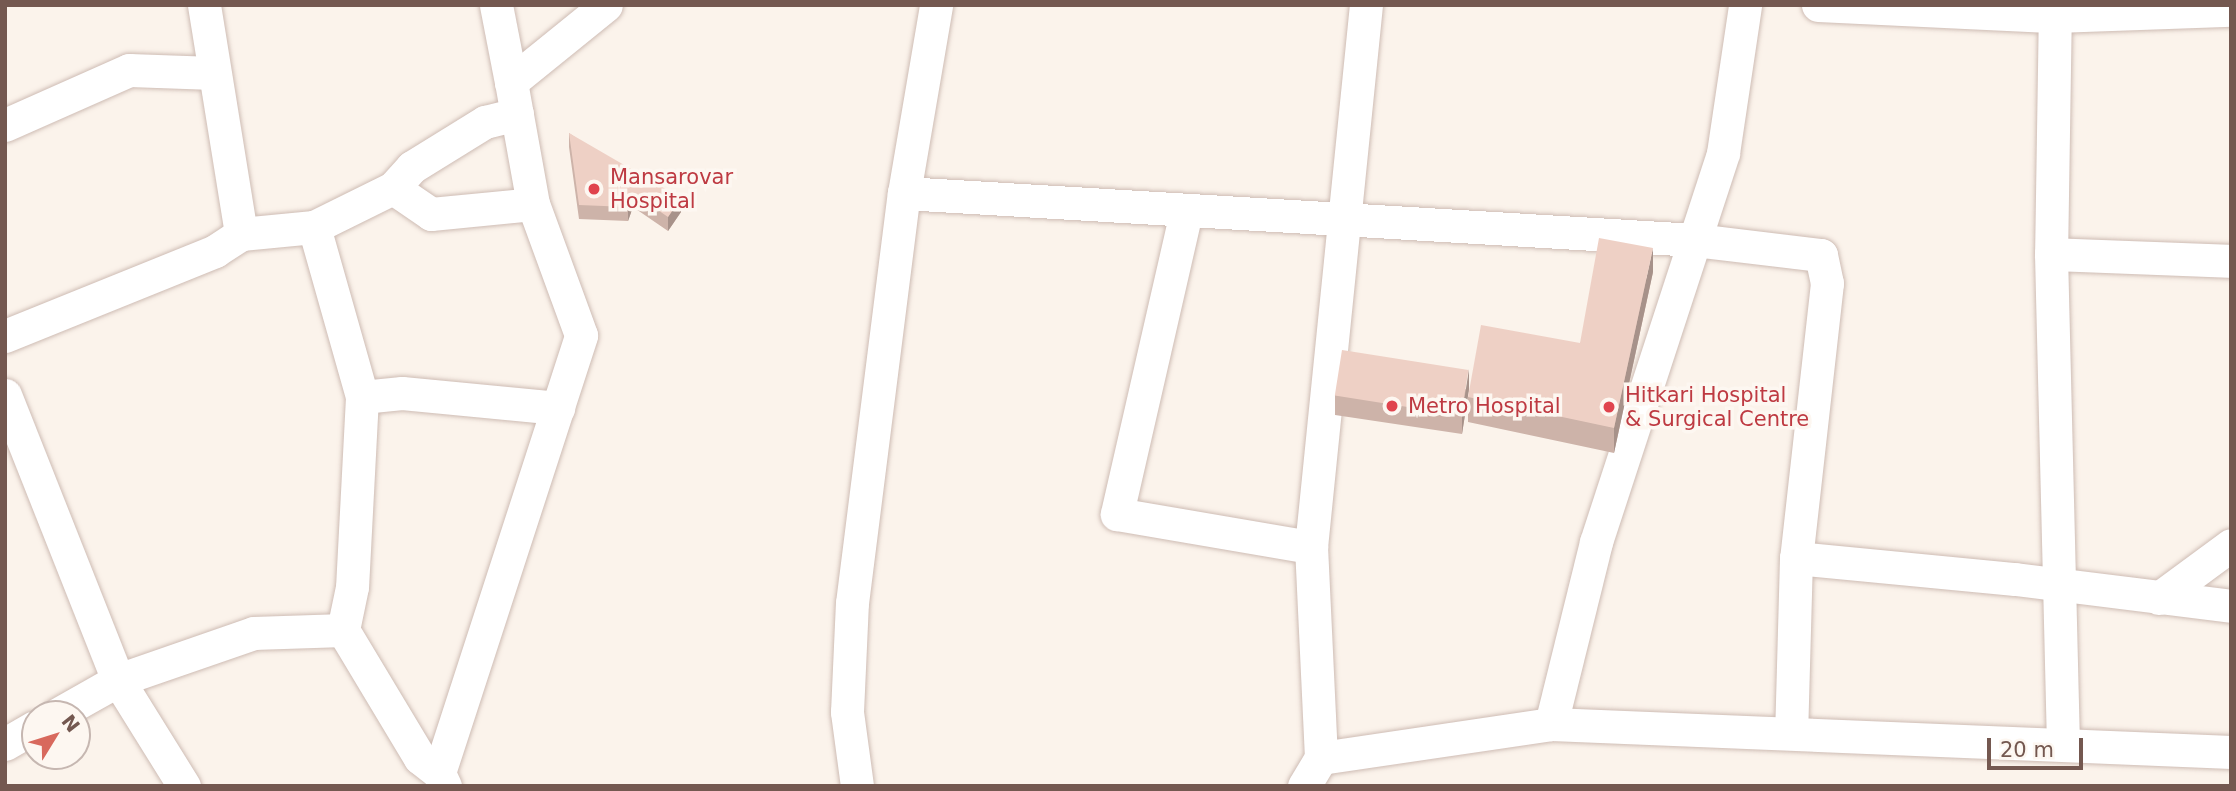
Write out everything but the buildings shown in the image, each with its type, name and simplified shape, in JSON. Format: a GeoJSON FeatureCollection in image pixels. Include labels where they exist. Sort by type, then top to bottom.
{"type":"FeatureCollection","features":[{"type":"Feature","properties":{"kind":"street"},"geometry":{"type":"LineString","coordinates":[[204,5],[241,234]]}},
{"type":"Feature","properties":{"kind":"street"},"geometry":{"type":"LineString","coordinates":[[314,227],[362,397],[352,587],[343,630],[420,758],[442,779],[581,335],[533,204],[496,5]]}},
{"type":"Feature","properties":{"kind":"street"},"geometry":{"type":"LineString","coordinates":[[5,336],[215,251],[241,234],[314,227],[393,188],[412,167],[485,122],[514,98],[606,5]]}},
{"type":"Feature","properties":{"kind":"street"},"geometry":{"type":"LineString","coordinates":[[857,786],[847,712],[852,603],[904,193],[936,5]]}},
{"type":"Feature","properties":{"kind":"street"},"geometry":{"type":"LineString","coordinates":[[1366,5],[1311,547],[1313,772],[1551,723],[2231,752]]}},
{"type":"Feature","properties":{"kind":"street"},"geometry":{"type":"LineString","coordinates":[[1551,723],[1596,542],[1723,153],[1745,5]]}},
{"type":"Feature","properties":{"kind":"street"},"geometry":{"type":"LineString","coordinates":[[1818,5],[2055,10],[2231,10]]}},
{"type":"Feature","properties":{"kind":"street"},"geometry":{"type":"LineString","coordinates":[[2055,10],[2051,254],[2063,744]]}},
{"type":"Feature","properties":{"kind":"street"},"geometry":{"type":"LineString","coordinates":[[5,125],[129,70],[214,73]]}},
{"type":"Feature","properties":{"kind":"street"},"geometry":{"type":"LineString","coordinates":[[393,188],[431,214],[533,204]]}},
{"type":"Feature","properties":{"kind":"street"},"geometry":{"type":"LineString","coordinates":[[904,193],[1346,222],[1695,240],[1821,255],[1827,283],[1796,558],[1791,733]]}},
{"type":"Feature","properties":{"kind":"street"},"geometry":{"type":"LineString","coordinates":[[1186,212],[1117,514],[1311,547]]}},
{"type":"Feature","properties":{"kind":"street"},"geometry":{"type":"LineString","coordinates":[[2051,254],[2231,261]]}},
{"type":"Feature","properties":{"kind":"street"},"geometry":{"type":"LineString","coordinates":[[362,397],[402,393],[558,408]]}},
{"type":"Feature","properties":{"kind":"street"},"geometry":{"type":"LineString","coordinates":[[5,395],[118,680],[184,786]]}},
{"type":"Feature","properties":{"kind":"street"},"geometry":{"type":"LineString","coordinates":[[2159,598],[2231,544]]}},
{"type":"Feature","properties":{"kind":"street"},"geometry":{"type":"LineString","coordinates":[[1796,558],[2231,606]]}},
{"type":"Feature","properties":{"kind":"street"},"geometry":{"type":"LineString","coordinates":[[83,700],[118,680],[254,633],[343,630]]}},
{"type":"Feature","properties":{"kind":"street"},"geometry":{"type":"LineString","coordinates":[[5,744],[21,735]]}},
{"type":"Feature","properties":{"kind":"place","name":"Mansarovar Hospital"},"geometry":{"type":"Point","coordinates":[594,189]}},
{"type":"Feature","properties":{"kind":"place","name":"Metro Hospital"},"geometry":{"type":"Point","coordinates":[1392,406]}},
{"type":"Feature","properties":{"kind":"place","name":"Hitkari Hospital & Surgical Centre"},"geometry":{"type":"Point","coordinates":[1609,407]}}]}
